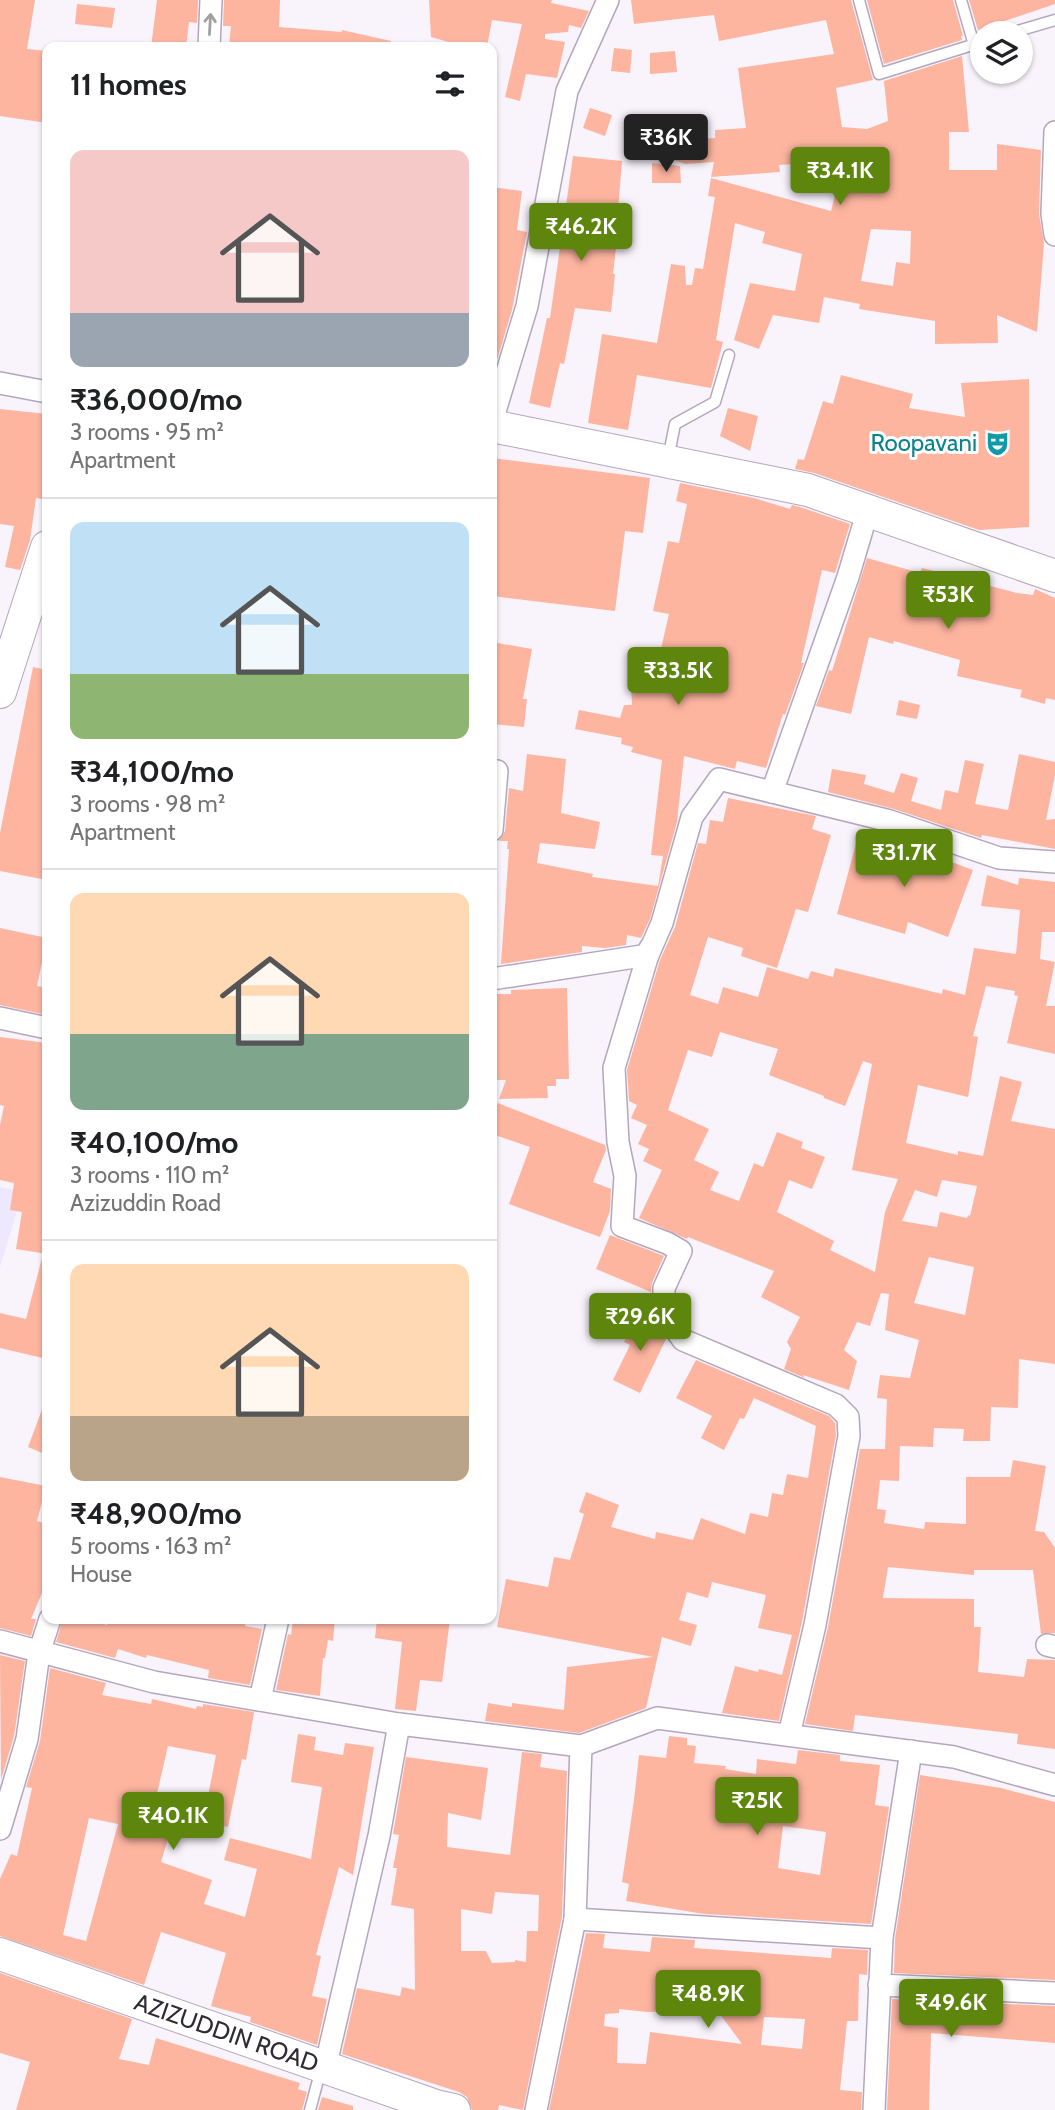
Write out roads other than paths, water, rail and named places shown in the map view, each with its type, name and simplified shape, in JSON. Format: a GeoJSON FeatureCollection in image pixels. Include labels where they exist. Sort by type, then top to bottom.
{"type":"FeatureCollection","features":[{"type":"Feature","properties":{"kind":"street"},"geometry":{"type":"LineString","coordinates":[[209,42],[211,0]]}},
{"type":"Feature","properties":{"kind":"street"},"geometry":{"type":"LineString","coordinates":[[497,405],[527,306],[567,91],[608,0]]}},
{"type":"Feature","properties":{"kind":"street"},"geometry":{"type":"LineString","coordinates":[[1055,132],[1052,214],[1055,235]]}},
{"type":"Feature","properties":{"kind":"street"},"geometry":{"type":"LineString","coordinates":[[0,383],[42,391]]}},
{"type":"Feature","properties":{"kind":"street"},"geometry":{"type":"LineString","coordinates":[[497,427],[808,489],[1055,576]]}},
{"type":"Feature","properties":{"kind":"street"},"geometry":{"type":"LineString","coordinates":[[772,792],[869,510]]}},
{"type":"Feature","properties":{"kind":"street"},"geometry":{"type":"LineString","coordinates":[[0,692],[42,562]]}},
{"type":"Feature","properties":{"kind":"street"},"geometry":{"type":"LineString","coordinates":[[789,1735],[815,1625],[849,1436],[848,1417],[836,1405],[684,1339],[664,1313],[664,1288],[681,1251],[622,1226],[625,1176],[618,1142],[614,1069],[650,948],[662,923],[692,817],[719,779],[890,821],[999,858],[1055,862]]}},
{"type":"Feature","properties":{"kind":"street"},"geometry":{"type":"LineString","coordinates":[[497,978],[648,955],[650,948]]}},
{"type":"Feature","properties":{"kind":"street"},"geometry":{"type":"LineString","coordinates":[[0,1018],[42,1027]]}},
{"type":"Feature","properties":{"kind":"street"},"geometry":{"type":"LineString","coordinates":[[0,1829],[27,1738],[39,1653],[48,1624]]}},
{"type":"Feature","properties":{"kind":"street"},"geometry":{"type":"LineString","coordinates":[[260,1700],[277,1624]]}},
{"type":"Feature","properties":{"kind":"street"},"geometry":{"type":"LineString","coordinates":[[0,1641],[154,1682],[399,1724],[581,1746],[657,1718],[954,1757],[1055,1785]]}},
{"type":"Feature","properties":{"kind":"street"},"geometry":{"type":"LineString","coordinates":[[323,2068],[379,1836],[399,1724]]}},
{"type":"Feature","properties":{"kind":"street"},"geometry":{"type":"LineString","coordinates":[[536,2110],[575,1919],[581,1746]]}},
{"type":"Feature","properties":{"kind":"street"},"geometry":{"type":"LineString","coordinates":[[874,2110],[882,1938],[911,1751]]}},
{"type":"Feature","properties":{"kind":"street"},"geometry":{"type":"LineString","coordinates":[[575,1919],[882,1938]]}},
{"type":"Feature","properties":{"kind":"street","name":"AZIZUDDIN ROAD"},"geometry":{"type":"LineString","coordinates":[[0,1954],[323,2068],[454,2110]]}},
{"type":"Feature","properties":{"kind":"street"},"geometry":{"type":"LineString","coordinates":[[880,1985],[1055,1993]]}},
{"type":"Feature","properties":{"kind":"lane"},"geometry":{"type":"LineString","coordinates":[[859,0],[879,74],[970,46]]}},
{"type":"Feature","properties":{"kind":"lane"},"geometry":{"type":"LineString","coordinates":[[961,0],[970,23]]}},
{"type":"Feature","properties":{"kind":"lane"},"geometry":{"type":"LineString","coordinates":[[1033,26],[1055,20]]}},
{"type":"Feature","properties":{"kind":"lane"},"geometry":{"type":"LineString","coordinates":[[667,462],[675,424],[715,402],[729,355]]}},
{"type":"Feature","properties":{"kind":"lane"},"geometry":{"type":"LineString","coordinates":[[310,2110],[323,2068]]}},
{"type":"Feature","properties":{"kind":"place","name":"Roopavani"},"geometry":{"type":"Point","coordinates":[997,443]}}]}
